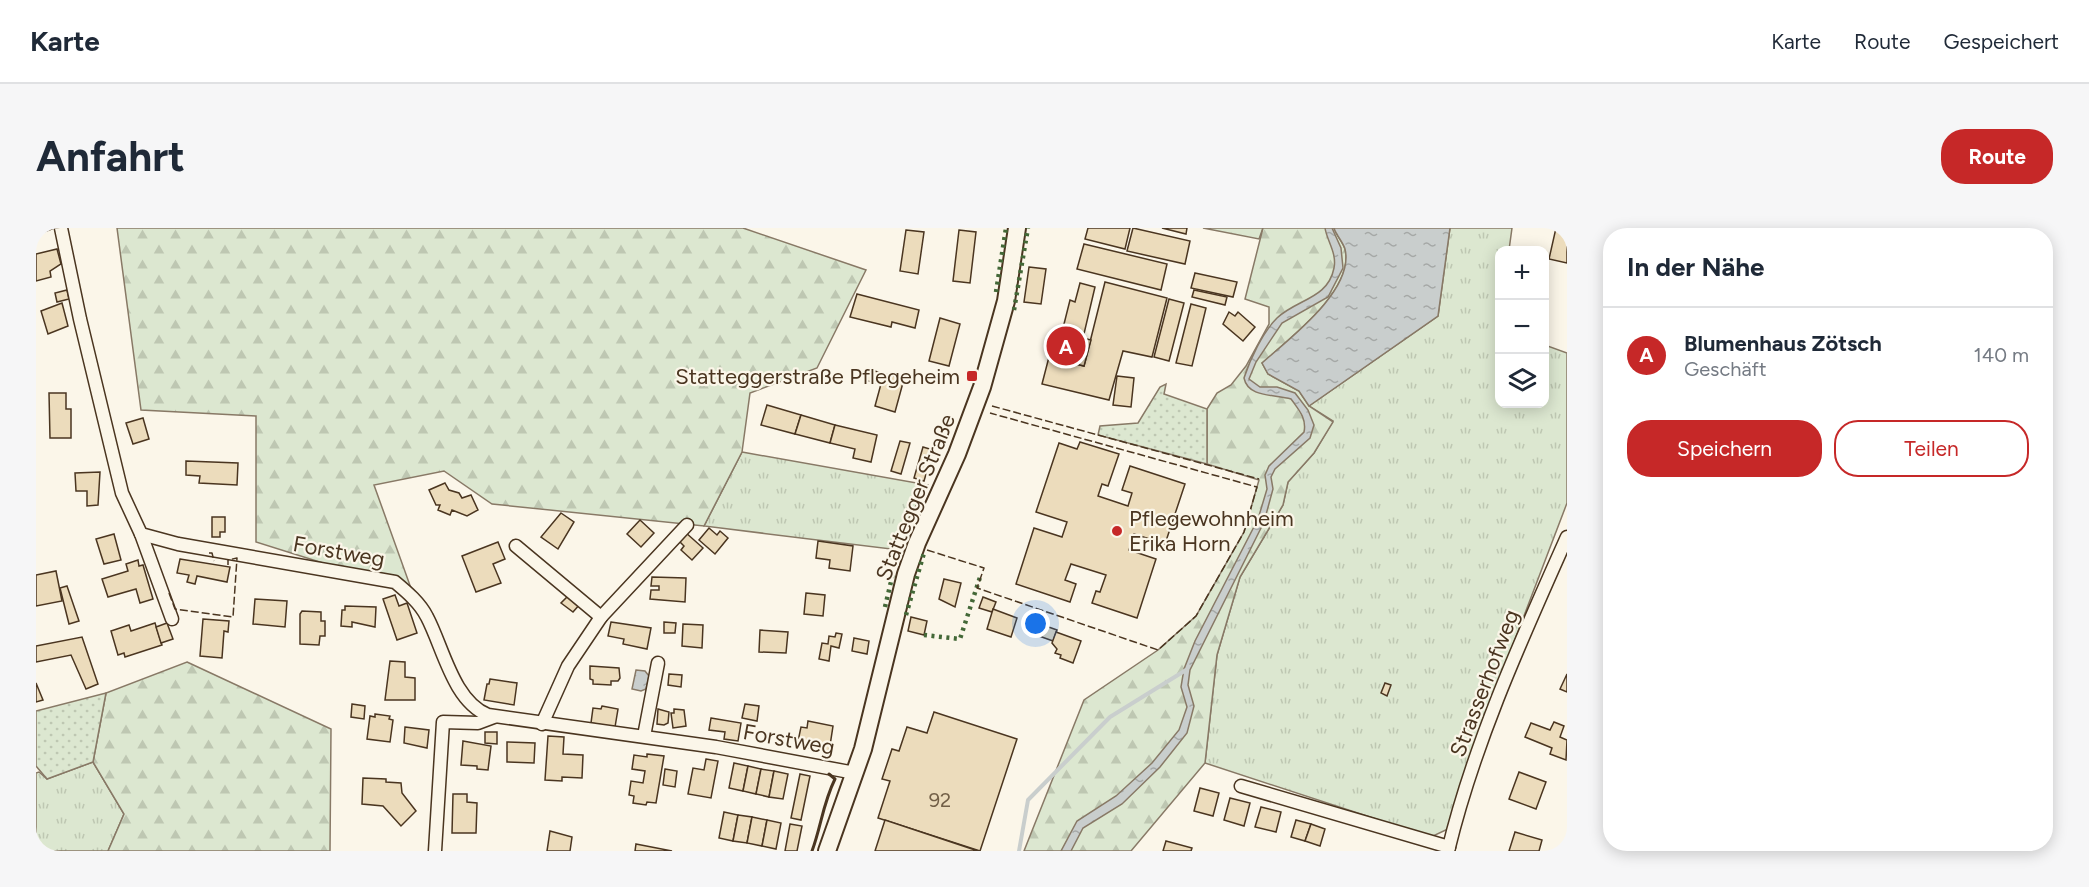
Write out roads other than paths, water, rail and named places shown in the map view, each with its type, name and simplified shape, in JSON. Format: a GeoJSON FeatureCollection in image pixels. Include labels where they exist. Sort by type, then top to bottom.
{"type":"FeatureCollection","features":[{"type":"Feature","properties":{"kind":"main road","name":"Stattegger Straße"},"geometry":{"type":"LineString","coordinates":[[827,851],[855,773],[882,678],[906,574],[917,543],[957,454],[982,387],[1006,302],[1017,228]]}},
{"type":"Feature","properties":{"kind":"street"},"geometry":{"type":"LineString","coordinates":[[61,228],[80,319],[122,493],[141,534],[172,619]]}},
{"type":"Feature","properties":{"kind":"street"},"geometry":{"type":"LineString","coordinates":[[542,724],[568,666],[601,617],[687,525]]}},
{"type":"Feature","properties":{"kind":"street","name":"Forstweg"},"geometry":{"type":"LineString","coordinates":[[141,534],[178,544],[395,582],[411,596],[426,615],[466,698],[483,713],[542,724],[644,736],[855,773]]}},
{"type":"Feature","properties":{"kind":"street","name":"Strasserhofweg"},"geometry":{"type":"LineString","coordinates":[[1241,786],[1449,849],[1492,717],[1531,618],[1567,537]]}},
{"type":"Feature","properties":{"kind":"street"},"geometry":{"type":"LineString","coordinates":[[516,546],[601,617]]}},
{"type":"Feature","properties":{"kind":"street"},"geometry":{"type":"LineString","coordinates":[[644,736],[658,663]]}},
{"type":"Feature","properties":{"kind":"street","name":"Forstweg"},"geometry":{"type":"LineString","coordinates":[[435,851],[443,722],[478,723],[495,717]]}},
{"type":"Feature","properties":{"kind":"water"},"geometry":{"type":"Polygon","coordinates":[[[1325,228],[1332,228],[1341,248],[1343,268],[1328,297],[1282,323],[1256,362],[1249,379],[1260,387],[1277,387],[1295,393],[1308,410],[1314,425],[1310,438],[1275,469],[1271,477],[1273,489],[1264,522],[1190,670],[1188,685],[1194,706],[1187,733],[1160,767],[1122,804],[1083,828],[1071,851],[1061,851],[1077,821],[1116,796],[1152,763],[1179,730],[1187,707],[1181,687],[1184,669],[1195,641],[1258,519],[1267,489],[1265,475],[1269,466],[1304,432],[1303,418],[1291,399],[1256,392],[1251,389],[1244,378],[1258,346],[1277,318],[1311,298],[1331,278],[1335,263],[1325,228]]]}},
{"type":"Feature","properties":{"kind":"water"},"geometry":{"type":"Polygon","coordinates":[[[1334,228],[1450,228],[1438,316],[1309,406],[1299,391],[1268,374],[1262,363],[1303,327],[1330,297],[1340,281],[1345,265],[1345,249],[1334,228]]]}},
{"type":"Feature","properties":{"kind":"water"},"geometry":{"type":"Polygon","coordinates":[[[636,670],[645,671],[649,676],[646,689],[641,691],[632,689],[636,670]]]}},
{"type":"Feature","properties":{"kind":"waterway"},"geometry":{"type":"LineString","coordinates":[[1019,851],[1028,800],[1110,717],[1186,670]]}},
{"type":"Feature","properties":{"kind":"place","name":"Blumenhaus Zötsch"},"geometry":{"type":"Point","coordinates":[1066,346]}},
{"type":"Feature","properties":{"kind":"place","name":"Statteggerstraße Pflegeheim"},"geometry":{"type":"Point","coordinates":[972,376]}},
{"type":"Feature","properties":{"kind":"place","name":"Pflegewohnheim Erika Horn"},"geometry":{"type":"Point","coordinates":[1117,531]}}]}
